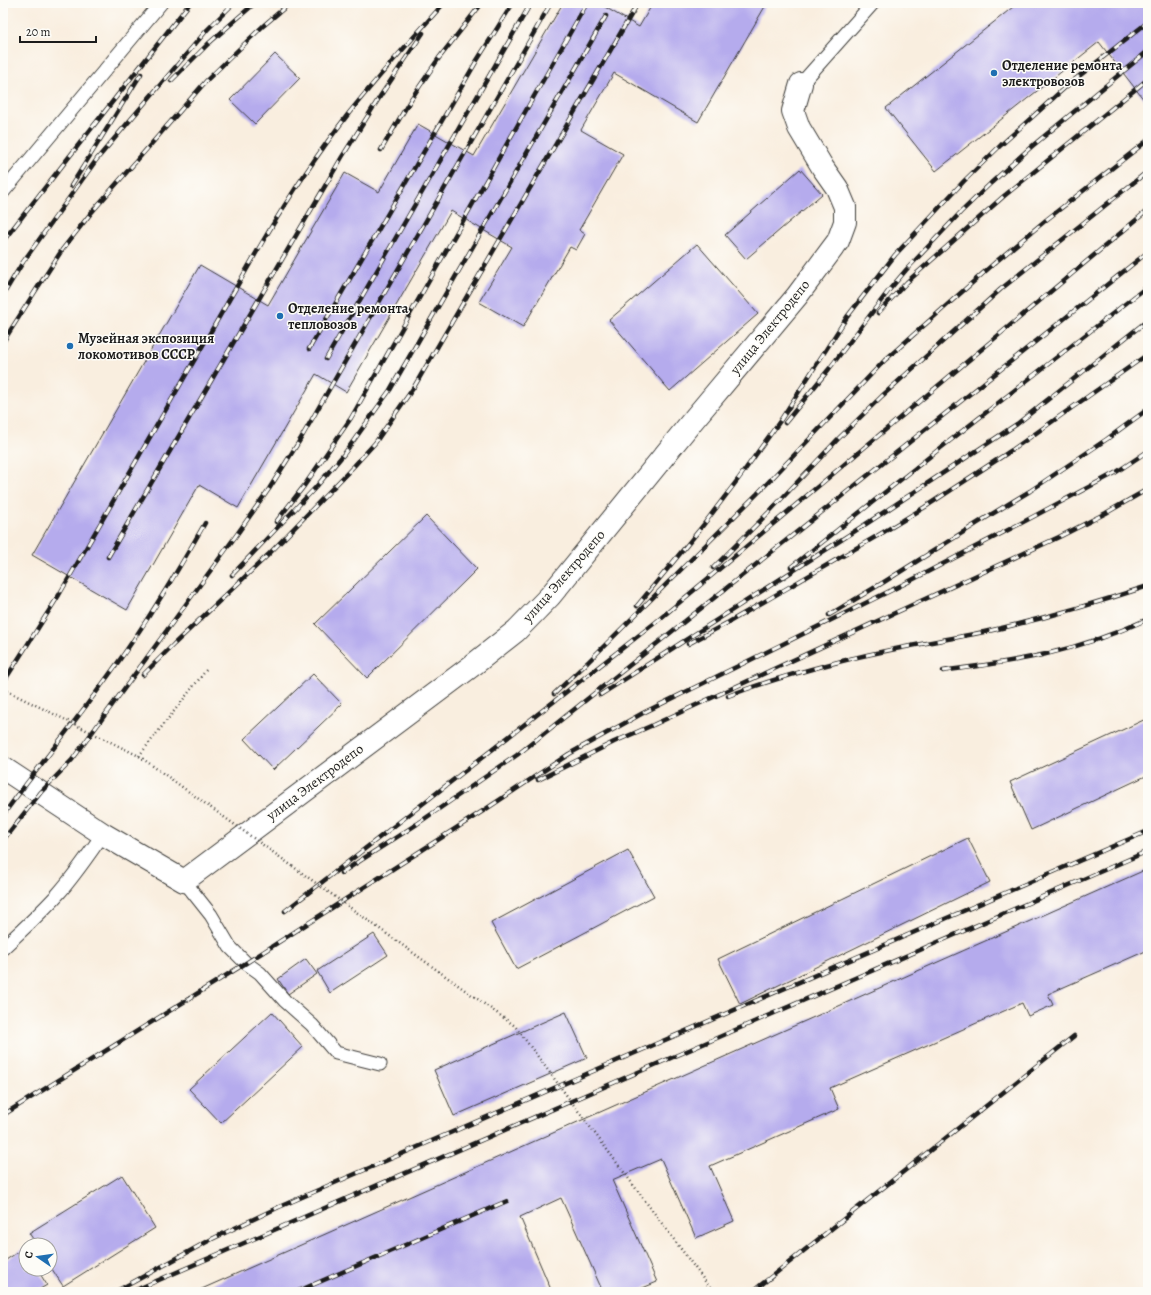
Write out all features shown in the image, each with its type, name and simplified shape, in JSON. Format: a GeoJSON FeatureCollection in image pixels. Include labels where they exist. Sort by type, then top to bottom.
{"type":"FeatureCollection","features":[{"type":"Feature","properties":{"kind":"street","name":"улица Электродепо"},"geometry":{"type":"LineString","coordinates":[[184,882],[516,631],[550,596],[694,419],[797,296],[838,241],[845,222],[845,207],[838,188],[823,168],[799,128],[793,112],[801,84]]}},
{"type":"Feature","properties":{"kind":"street"},"geometry":{"type":"LineString","coordinates":[[3,768],[102,834],[184,882]]}},
{"type":"Feature","properties":{"kind":"lane"},"geometry":{"type":"LineString","coordinates":[[3,192],[161,3]]}},
{"type":"Feature","properties":{"kind":"lane"},"geometry":{"type":"LineString","coordinates":[[801,84],[873,3]]}},
{"type":"Feature","properties":{"kind":"lane"},"geometry":{"type":"LineString","coordinates":[[3,948],[36,918],[59,892],[83,863],[102,834]]}},
{"type":"Feature","properties":{"kind":"lane"},"geometry":{"type":"LineString","coordinates":[[184,882],[211,915],[230,947],[246,963],[260,973],[285,1001],[312,1025],[336,1053],[380,1064]]}},
{"type":"Feature","properties":{"kind":"path"},"geometry":{"type":"LineString","coordinates":[[139,756],[207,670]]}},
{"type":"Feature","properties":{"kind":"path"},"geometry":{"type":"LineString","coordinates":[[3,689],[139,756],[515,1026],[713,1292]]}},
{"type":"Feature","properties":{"kind":"building","name":"Отделение ремонта тепловозов"},"geometry":{"type":"Polygon","coordinates":[[[563,3],[598,3],[639,27],[653,3],[767,3],[698,122],[614,73],[581,130],[623,154],[579,230],[585,234],[576,250],[570,247],[523,327],[479,302],[512,247],[451,211],[346,392],[316,374],[238,508],[199,485],[127,610],[32,555],[200,265],[268,305],[345,173],[379,192],[418,124],[474,156],[563,3]]]}},
{"type":"Feature","properties":{"kind":"building","name":"Отделение ремонта электровозов"},"geometry":{"type":"Polygon","coordinates":[[[1018,3],[1148,3],[1148,105],[1099,42],[936,171],[886,108],[1018,3]]]}},
{"type":"Feature","properties":{"kind":"building"},"geometry":{"type":"Polygon","coordinates":[[[275,54],[300,78],[255,124],[230,100],[275,54]]]}},
{"type":"Feature","properties":{"kind":"building"},"geometry":{"type":"Polygon","coordinates":[[[800,169],[822,194],[746,259],[725,235],[800,169]]]}},
{"type":"Feature","properties":{"kind":"building"},"geometry":{"type":"Polygon","coordinates":[[[697,244],[758,314],[670,391],[609,320],[697,244]]]}},
{"type":"Feature","properties":{"kind":"building"},"geometry":{"type":"Polygon","coordinates":[[[426,516],[477,569],[367,678],[315,624],[426,516]]]}},
{"type":"Feature","properties":{"kind":"building"},"geometry":{"type":"Polygon","coordinates":[[[313,674],[342,704],[273,770],[244,739],[313,674]]]}},
{"type":"Feature","properties":{"kind":"building"},"geometry":{"type":"Polygon","coordinates":[[[1148,718],[1148,775],[1031,830],[1010,782],[1148,718]]]}},
{"type":"Feature","properties":{"kind":"building"},"geometry":{"type":"Polygon","coordinates":[[[968,838],[990,882],[740,1004],[718,959],[968,838]]]}},
{"type":"Feature","properties":{"kind":"building"},"geometry":{"type":"Polygon","coordinates":[[[628,850],[654,896],[516,969],[491,923],[628,850]]]}},
{"type":"Feature","properties":{"kind":"building"},"geometry":{"type":"Polygon","coordinates":[[[1145,870],[1148,876],[1148,950],[1048,994],[1053,1005],[1028,1016],[1022,1003],[830,1088],[839,1109],[710,1166],[734,1221],[696,1238],[661,1159],[612,1180],[657,1282],[633,1292],[603,1292],[561,1198],[520,1217],[552,1292],[195,1292],[1145,870]]]}},
{"type":"Feature","properties":{"kind":"building"},"geometry":{"type":"Polygon","coordinates":[[[374,934],[388,955],[330,993],[317,971],[374,934]]]}},
{"type":"Feature","properties":{"kind":"building"},"geometry":{"type":"Polygon","coordinates":[[[306,959],[317,974],[288,994],[278,979],[306,959]]]}},
{"type":"Feature","properties":{"kind":"building"},"geometry":{"type":"Polygon","coordinates":[[[272,1012],[303,1047],[221,1123],[189,1089],[272,1012]]]}},
{"type":"Feature","properties":{"kind":"building"},"geometry":{"type":"Polygon","coordinates":[[[566,1012],[587,1058],[454,1116],[434,1070],[566,1012]]]}},
{"type":"Feature","properties":{"kind":"building"},"geometry":{"type":"Polygon","coordinates":[[[122,1175],[155,1228],[63,1286],[57,1277],[58,1237],[32,1237],[29,1233],[122,1175]]]}},
{"type":"Feature","properties":{"kind":"building"},"geometry":{"type":"Polygon","coordinates":[[[18,1252],[18,1277],[42,1277],[47,1285],[35,1292],[3,1292],[3,1262],[18,1252]]]}},
{"type":"Feature","properties":{"kind":"railway"},"geometry":{"type":"LineString","coordinates":[[3,241],[190,3]]}},
{"type":"Feature","properties":{"kind":"railway"},"geometry":{"type":"LineString","coordinates":[[3,295],[23,262],[97,159],[207,30],[234,3]]}},
{"type":"Feature","properties":{"kind":"railway"},"geometry":{"type":"LineString","coordinates":[[171,81],[208,44],[255,3]]}},
{"type":"Feature","properties":{"kind":"railway"},"geometry":{"type":"LineString","coordinates":[[3,342],[62,250],[91,213],[207,80],[263,26],[290,3]]}},
{"type":"Feature","properties":{"kind":"railway"},"geometry":{"type":"LineString","coordinates":[[3,683],[59,595],[263,241],[293,192],[349,113],[444,3]]}},
{"type":"Feature","properties":{"kind":"railway"},"geometry":{"type":"LineString","coordinates":[[381,150],[411,99],[439,58],[482,3]]}},
{"type":"Feature","properties":{"kind":"railway"},"geometry":{"type":"LineString","coordinates":[[309,349],[476,62],[513,3]]}},
{"type":"Feature","properties":{"kind":"railway"},"geometry":{"type":"LineString","coordinates":[[326,359],[531,3]]}},
{"type":"Feature","properties":{"kind":"railway"},"geometry":{"type":"LineString","coordinates":[[3,840],[41,792],[72,760],[269,489],[300,440],[551,3]]}},
{"type":"Feature","properties":{"kind":"railway"},"geometry":{"type":"LineString","coordinates":[[276,522],[304,486],[351,418],[587,3]]}},
{"type":"Feature","properties":{"kind":"railway"},"geometry":{"type":"LineString","coordinates":[[143,675],[268,555],[375,443],[414,387],[638,3]]}},
{"type":"Feature","properties":{"kind":"railway"},"geometry":{"type":"LineString","coordinates":[[232,575],[316,487],[344,454],[390,390],[606,16]]}},
{"type":"Feature","properties":{"kind":"railway"},"geometry":{"type":"LineString","coordinates":[[637,606],[701,528],[739,478],[780,421],[847,317],[895,255],[964,181],[1001,145],[1069,84],[1148,22]]}},
{"type":"Feature","properties":{"kind":"railway"},"geometry":{"type":"LineString","coordinates":[[108,557],[342,157],[381,95],[423,33]]}},
{"type":"Feature","properties":{"kind":"railway"},"geometry":{"type":"LineString","coordinates":[[785,423],[829,369],[890,289],[961,212],[1031,147],[1148,51]]}},
{"type":"Feature","properties":{"kind":"railway"},"geometry":{"type":"LineString","coordinates":[[71,186],[141,74]]}},
{"type":"Feature","properties":{"kind":"railway"},"geometry":{"type":"LineString","coordinates":[[878,313],[907,282],[1004,196],[1148,79]]}},
{"type":"Feature","properties":{"kind":"railway"},"geometry":{"type":"LineString","coordinates":[[554,694],[757,494],[885,360],[998,260],[1046,220],[1148,140]]}},
{"type":"Feature","properties":{"kind":"railway"},"geometry":{"type":"LineString","coordinates":[[713,568],[769,512],[838,439],[882,396],[1001,289],[1148,171]]}},
{"type":"Feature","properties":{"kind":"railway"},"geometry":{"type":"LineString","coordinates":[[285,911],[656,622],[1148,210]]}},
{"type":"Feature","properties":{"kind":"railway"},"geometry":{"type":"LineString","coordinates":[[341,873],[417,824],[517,755],[1148,252]]}},
{"type":"Feature","properties":{"kind":"railway"},"geometry":{"type":"LineString","coordinates":[[791,567],[1148,286]]}},
{"type":"Feature","properties":{"kind":"railway"},"geometry":{"type":"LineString","coordinates":[[600,695],[869,522],[1017,424],[1148,320]]}},
{"type":"Feature","properties":{"kind":"railway"},"geometry":{"type":"LineString","coordinates":[[688,644],[729,622],[925,507],[1012,450],[1148,354]]}},
{"type":"Feature","properties":{"kind":"railway"},"geometry":{"type":"LineString","coordinates":[[829,615],[1030,491],[1107,439],[1148,409]]}},
{"type":"Feature","properties":{"kind":"railway"},"geometry":{"type":"LineString","coordinates":[[3,1115],[246,963],[569,754],[643,713],[908,582],[1010,529],[1115,473],[1148,451]]}},
{"type":"Feature","properties":{"kind":"railway"},"geometry":{"type":"LineString","coordinates":[[538,780],[614,742],[1059,537],[1148,489]]}},
{"type":"Feature","properties":{"kind":"railway"},"geometry":{"type":"LineString","coordinates":[[3,815],[124,654],[160,599],[205,523]]}},
{"type":"Feature","properties":{"kind":"railway"},"geometry":{"type":"LineString","coordinates":[[728,696],[804,671],[883,651],[984,632],[1025,622],[1148,586]]}},
{"type":"Feature","properties":{"kind":"railway"},"geometry":{"type":"LineString","coordinates":[[943,671],[1007,662],[1059,651],[1098,639],[1148,619]]}},
{"type":"Feature","properties":{"kind":"railway"},"geometry":{"type":"LineString","coordinates":[[115,1292],[212,1239],[279,1207],[1148,831]]}},
{"type":"Feature","properties":{"kind":"railway"},"geometry":{"type":"LineString","coordinates":[[131,1292],[1148,851]]}},
{"type":"Feature","properties":{"kind":"railway"},"geometry":{"type":"LineString","coordinates":[[752,1292],[1074,1036]]}},
{"type":"Feature","properties":{"kind":"railway"},"geometry":{"type":"LineString","coordinates":[[296,1292],[507,1201]]}},
{"type":"Feature","properties":{"kind":"place","name":"Отделение ремонта электровозов"},"geometry":{"type":"Point","coordinates":[994,73]}},
{"type":"Feature","properties":{"kind":"place","name":"Отделение ремонта тепловозов"},"geometry":{"type":"Point","coordinates":[280,316]}},
{"type":"Feature","properties":{"kind":"place","name":"Музейная экспозиция локомотивов СССР"},"geometry":{"type":"Point","coordinates":[70,346]}}]}
